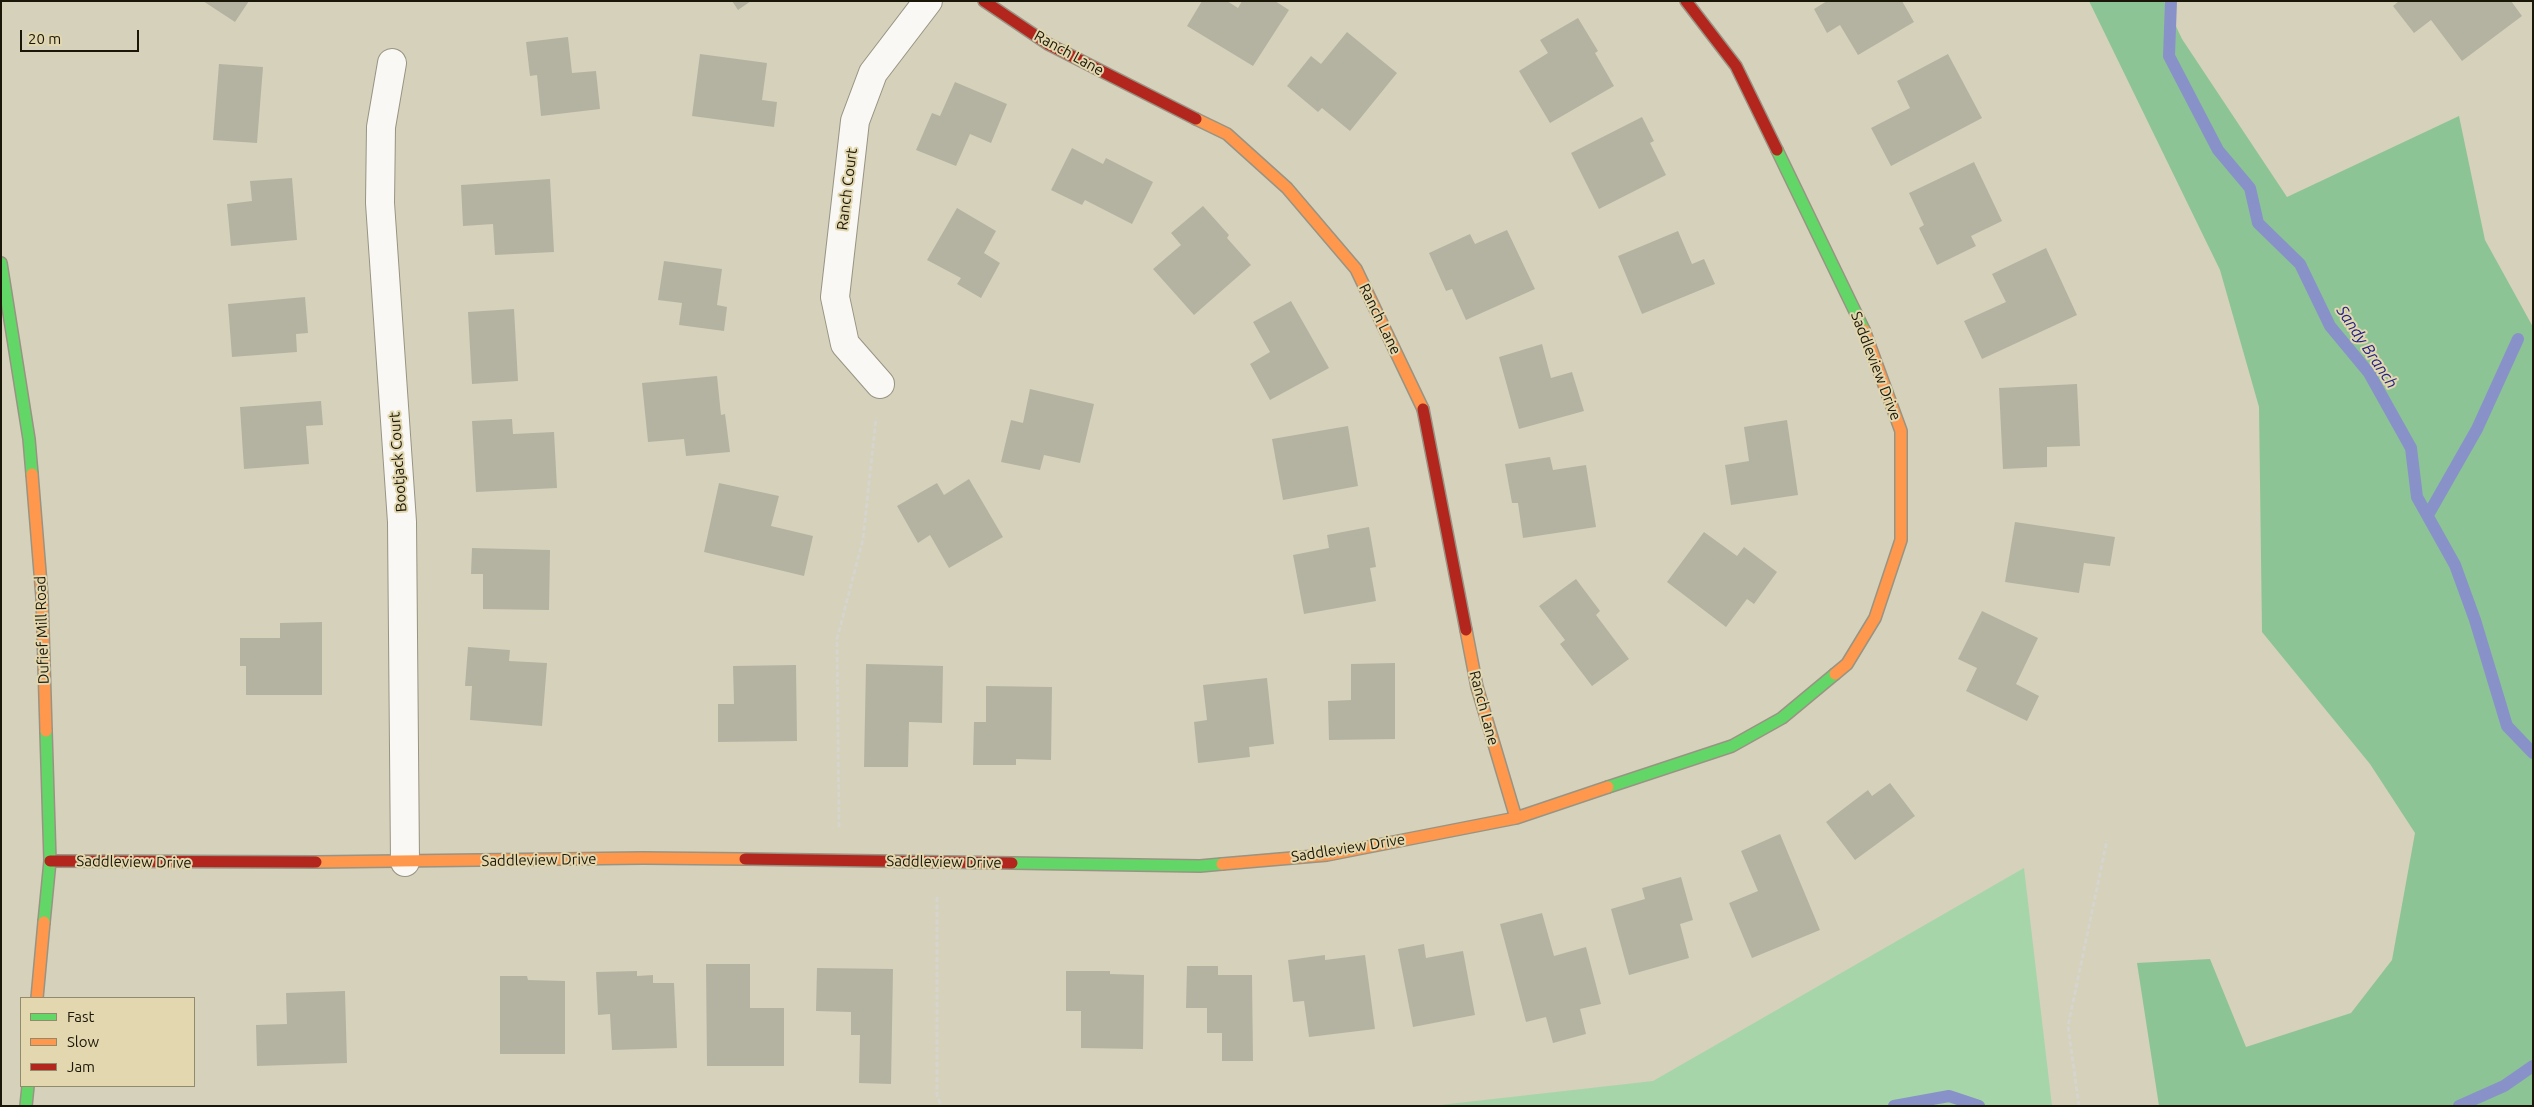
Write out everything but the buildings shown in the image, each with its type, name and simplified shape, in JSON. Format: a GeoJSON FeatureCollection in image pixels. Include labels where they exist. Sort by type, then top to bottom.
{"type":"FeatureCollection","features":[{"type":"Feature","properties":{"kind":"street","name":"Ranch Court"},"geometry":{"type":"LineString","coordinates":[[880,384],[845,344],[834,297],[855,121],[874,73],[928,1]]}},
{"type":"Feature","properties":{"kind":"street","name":"Ranch Lane"},"geometry":{"type":"LineString","coordinates":[[984,1],[1048,44],[1227,134],[1287,188],[1356,269],[1424,410],[1477,688],[1516,818]]}},
{"type":"Feature","properties":{"kind":"street","name":"Saddleview Drive"},"geometry":{"type":"LineString","coordinates":[[50,861],[405,862],[643,858],[1200,866],[1327,855],[1516,818],[1732,746],[1782,718],[1847,664],[1875,618],[1901,540],[1900,431],[1864,330],[1736,66],[1686,1]]}},
{"type":"Feature","properties":{"kind":"street","name":"Bootjack Court"},"geometry":{"type":"LineString","coordinates":[[392,63],[381,127],[380,203],[402,522],[405,862]]}},
{"type":"Feature","properties":{"kind":"street","name":"Dufief Mill Road"},"geometry":{"type":"LineString","coordinates":[[1,264],[29,439],[41,587],[50,861],[37,997]]}},
{"type":"Feature","properties":{"kind":"street"},"geometry":{"type":"LineString","coordinates":[[26,1106],[28,1087]]}},
{"type":"Feature","properties":{"kind":"path"},"geometry":{"type":"LineString","coordinates":[[839,861],[837,639],[863,539],[880,384]]}},
{"type":"Feature","properties":{"kind":"path"},"geometry":{"type":"LineString","coordinates":[[2080,1106],[2068,1026],[2107,840]]}},
{"type":"Feature","properties":{"kind":"path"},"geometry":{"type":"LineString","coordinates":[[937,862],[937,1094],[941,1106]]}},
{"type":"Feature","properties":{"kind":"green space"},"geometry":{"type":"Polygon","coordinates":[[[2089,1],[2164,1],[2182,39],[2287,197],[2459,116],[2485,240],[2533,327],[2533,1106],[2159,1106],[2137,963],[2210,959],[2246,1047],[2351,1013],[2392,960],[2415,833],[2370,764],[2262,632],[2259,407],[2220,270],[2089,1]]]}},
{"type":"Feature","properties":{"kind":"green space"},"geometry":{"type":"Polygon","coordinates":[[[2024,868],[2052,1106],[1431,1106],[1653,1081],[2024,868]]]}},
{"type":"Feature","properties":{"kind":"waterway","name":"Sandy Branch"},"geometry":{"type":"LineString","coordinates":[[2171,1],[2169,56],[2218,150],[2250,188],[2258,223],[2300,264],[2330,326],[2369,373],[2411,448],[2417,497],[2455,565],[2475,620],[2507,726],[2533,753]]}},
{"type":"Feature","properties":{"kind":"waterway"},"geometry":{"type":"LineString","coordinates":[[2428,515],[2477,429],[2518,339]]}},
{"type":"Feature","properties":{"kind":"waterway"},"geometry":{"type":"LineString","coordinates":[[2459,1106],[2504,1086],[2533,1066]]}},
{"type":"Feature","properties":{"kind":"waterway"},"geometry":{"type":"LineString","coordinates":[[1894,1106],[1949,1096],[1979,1106]]}},
{"type":"Feature","properties":{"kind":"traffic: fast"},"geometry":{"type":"LineString","coordinates":[[1777,150],[1864,330]]}},
{"type":"Feature","properties":{"kind":"traffic: fast"},"geometry":{"type":"LineString","coordinates":[[1,263],[29,439],[32,474]]}},
{"type":"Feature","properties":{"kind":"traffic: fast"},"geometry":{"type":"LineString","coordinates":[[1608,787],[1732,746],[1782,718],[1835,674]]}},
{"type":"Feature","properties":{"kind":"traffic: fast"},"geometry":{"type":"LineString","coordinates":[[44,922],[50,861],[46,731]]}},
{"type":"Feature","properties":{"kind":"traffic: fast"},"geometry":{"type":"LineString","coordinates":[[1012,863],[1200,866],[1222,864]]}},
{"type":"Feature","properties":{"kind":"traffic: fast"},"geometry":{"type":"LineString","coordinates":[[26,1106],[28,1087]]}},
{"type":"Feature","properties":{"kind":"traffic: slow"},"geometry":{"type":"LineString","coordinates":[[1196,119],[1227,134],[1287,188],[1356,269],[1423,409]]}},
{"type":"Feature","properties":{"kind":"traffic: slow"},"geometry":{"type":"LineString","coordinates":[[1835,674],[1847,664],[1875,618],[1901,540],[1901,431],[1864,330]]}},
{"type":"Feature","properties":{"kind":"traffic: slow"},"geometry":{"type":"LineString","coordinates":[[32,474],[42,597],[46,731]]}},
{"type":"Feature","properties":{"kind":"traffic: slow"},"geometry":{"type":"LineString","coordinates":[[1466,630],[1477,687],[1516,818]]}},
{"type":"Feature","properties":{"kind":"traffic: slow"},"geometry":{"type":"LineString","coordinates":[[1222,864],[1327,855],[1516,818],[1608,787]]}},
{"type":"Feature","properties":{"kind":"traffic: slow"},"geometry":{"type":"LineString","coordinates":[[316,862],[643,858],[745,859]]}},
{"type":"Feature","properties":{"kind":"traffic: slow"},"geometry":{"type":"LineString","coordinates":[[37,997],[44,922]]}},
{"type":"Feature","properties":{"kind":"traffic: jam"},"geometry":{"type":"LineString","coordinates":[[984,1],[1048,44],[1196,119]]}},
{"type":"Feature","properties":{"kind":"traffic: jam"},"geometry":{"type":"LineString","coordinates":[[1686,1],[1736,66],[1777,150]]}},
{"type":"Feature","properties":{"kind":"traffic: jam"},"geometry":{"type":"LineString","coordinates":[[1423,409],[1466,630]]}},
{"type":"Feature","properties":{"kind":"traffic: jam"},"geometry":{"type":"LineString","coordinates":[[745,859],[1012,863]]}},
{"type":"Feature","properties":{"kind":"traffic: jam"},"geometry":{"type":"LineString","coordinates":[[50,861],[316,862]]}}]}
